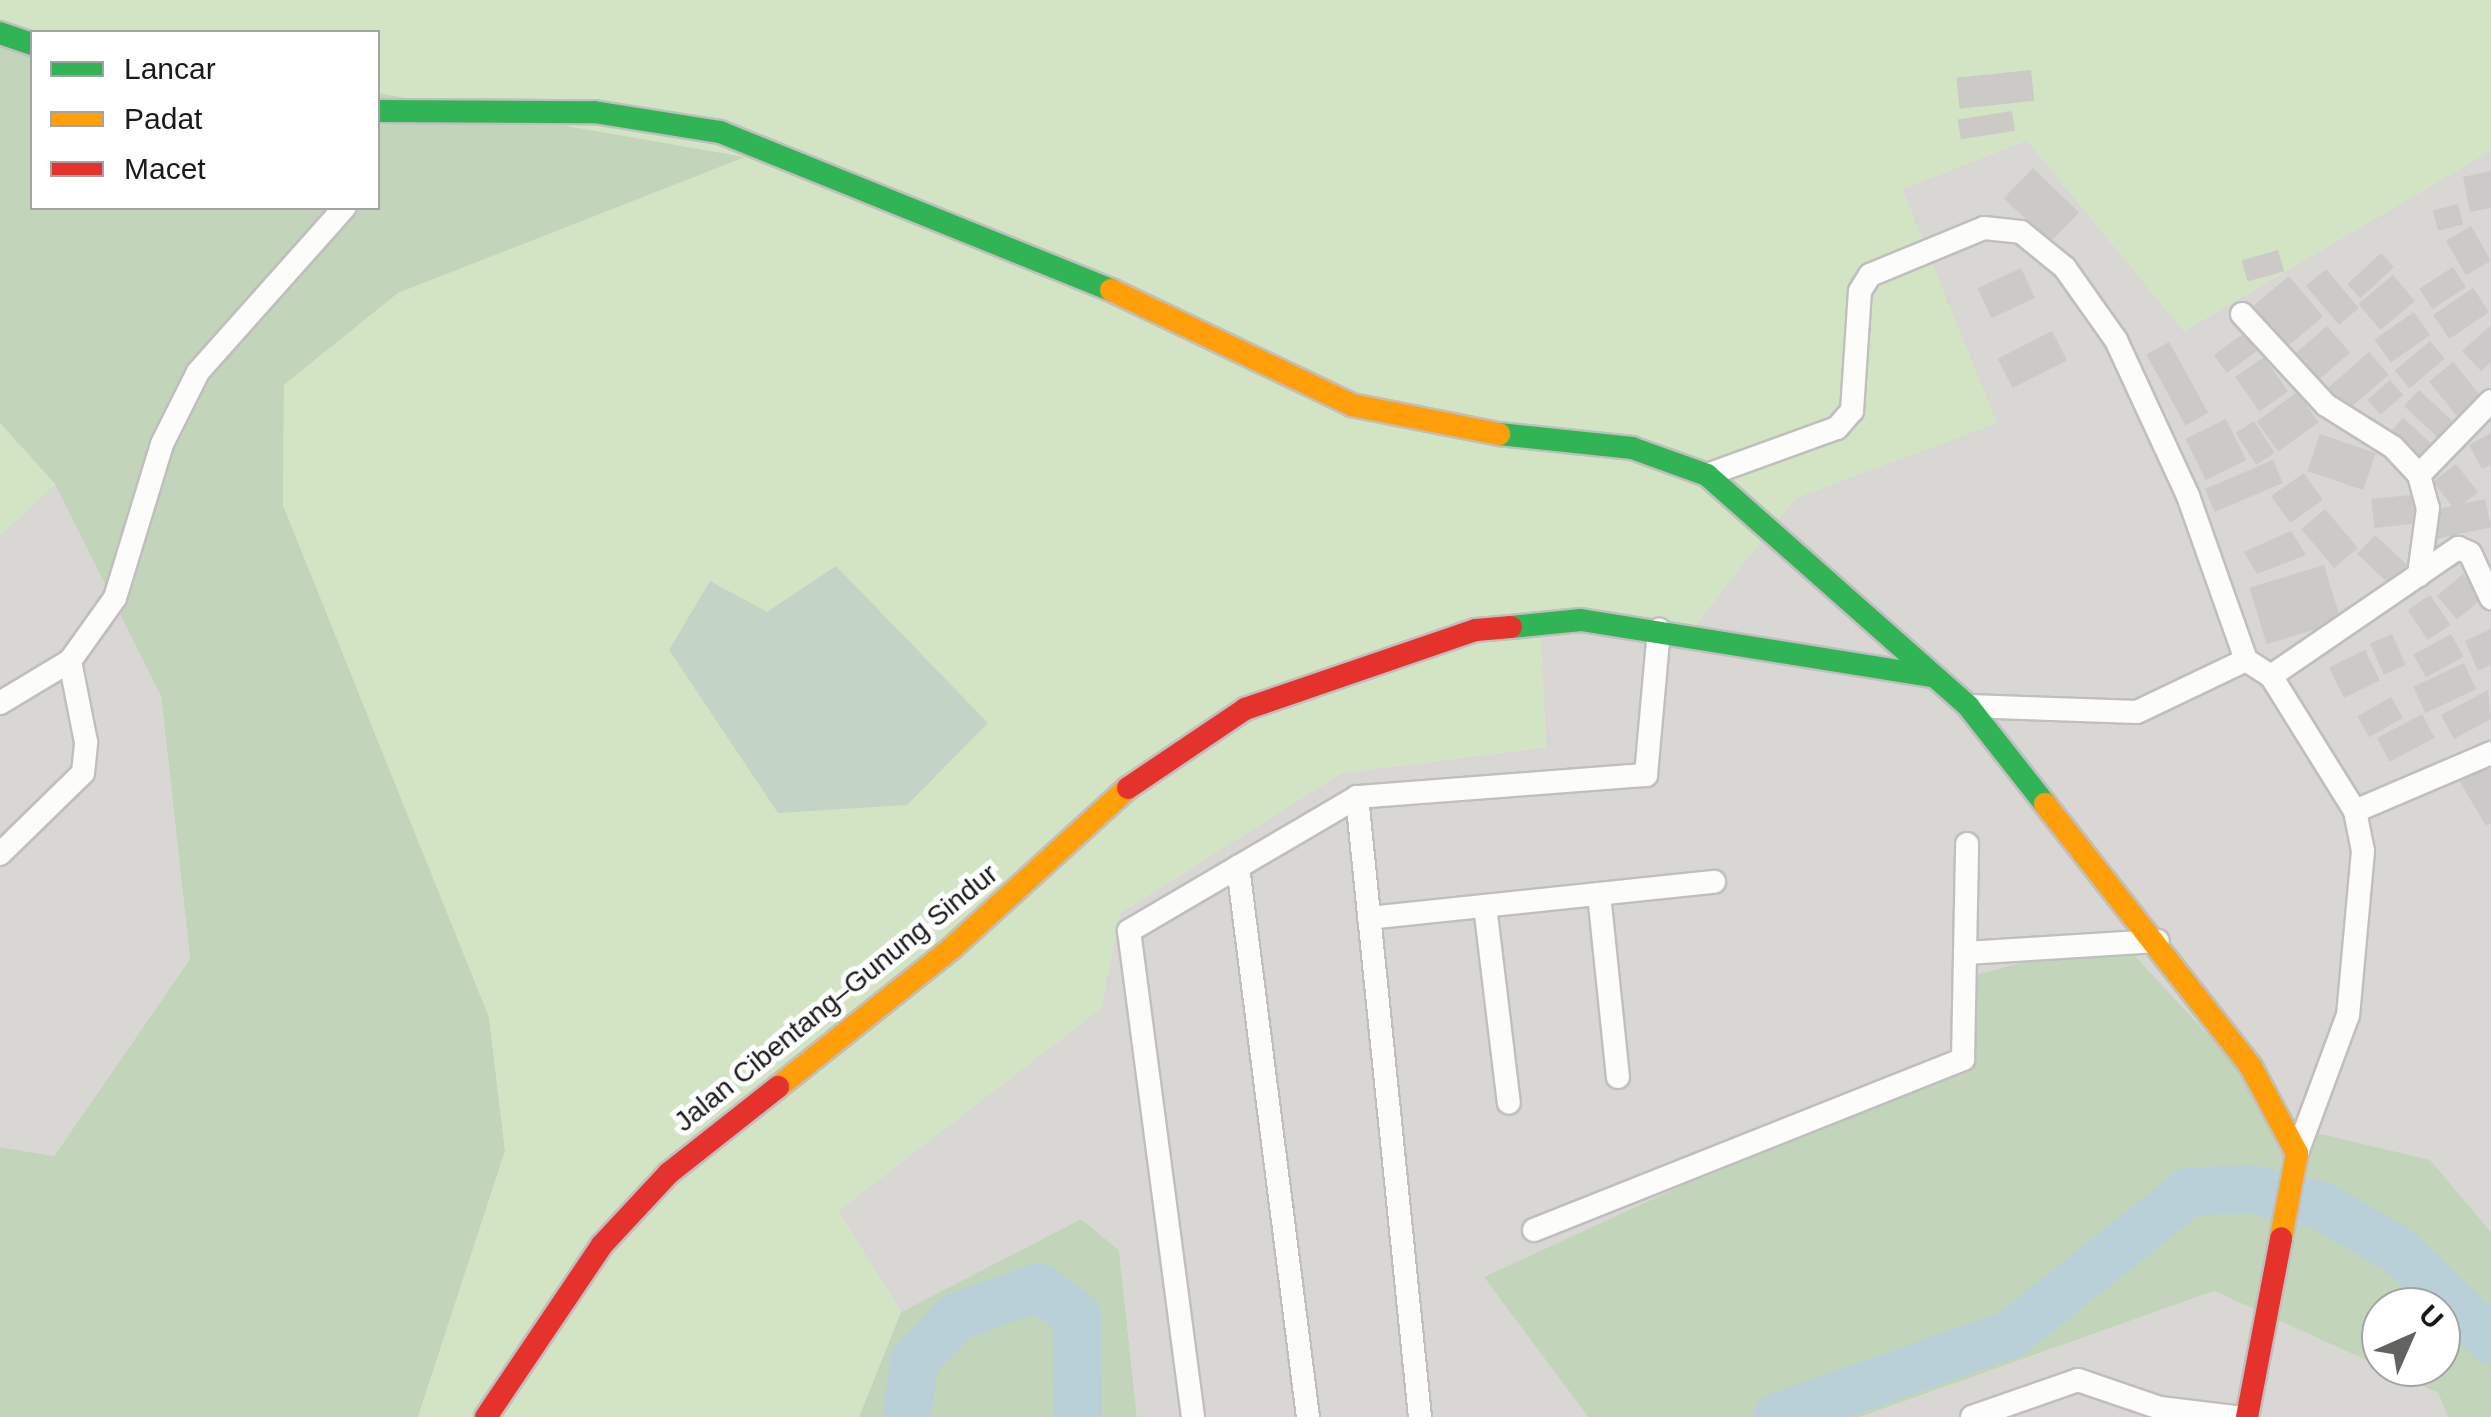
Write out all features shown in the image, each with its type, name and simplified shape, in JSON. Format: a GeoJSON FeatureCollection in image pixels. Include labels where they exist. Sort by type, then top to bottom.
{"type":"FeatureCollection","features":[{"type":"Feature","properties":{"kind":"main road"},"geometry":{"type":"LineString","coordinates":[[0,33],[30,43]]}},
{"type":"Feature","properties":{"kind":"main road"},"geometry":{"type":"LineString","coordinates":[[380,111],[462,118],[594,112],[720,132],[1150,306],[1352,405],[1442,428],[1632,448],[1707,475],[1968,706],[2158,941],[2251,1067],[2297,1152],[2247,1417]]}},
{"type":"Feature","properties":{"kind":"main road","name":"Jalan Cibentang–Gunung Sindur"},"geometry":{"type":"LineString","coordinates":[[486,1417],[602,1245],[670,1173],[952,948],[1162,757],[1245,709],[1476,630],[1581,620],[1932,676]]}},
{"type":"Feature","properties":{"kind":"street"},"geometry":{"type":"LineString","coordinates":[[0,703],[70,661],[116,598],[162,444],[198,372],[259,293],[342,210]]}},
{"type":"Feature","properties":{"kind":"street"},"geometry":{"type":"LineString","coordinates":[[1707,475],[1836,428],[1852,411],[1860,291],[1870,275],[1984,228],[2021,232],[2066,268],[2116,340],[2188,496],[2246,660],[2271,676],[2355,810],[2363,893],[2348,1015],[2297,1152]]}},
{"type":"Feature","properties":{"kind":"street"},"geometry":{"type":"LineString","coordinates":[[2242,314],[2326,406],[2393,447],[2419,475],[2428,508],[2419,575]]}},
{"type":"Feature","properties":{"kind":"street"},"geometry":{"type":"LineString","coordinates":[[2419,475],[2491,401]]}},
{"type":"Feature","properties":{"kind":"street"},"geometry":{"type":"LineString","coordinates":[[2271,676],[2458,548],[2470,552],[2491,598]]}},
{"type":"Feature","properties":{"kind":"street"},"geometry":{"type":"LineString","coordinates":[[1193,1417],[1130,930],[1357,797],[1646,776],[1659,630]]}},
{"type":"Feature","properties":{"kind":"street"},"geometry":{"type":"LineString","coordinates":[[1968,706],[2137,712],[2246,660]]}},
{"type":"Feature","properties":{"kind":"street"},"geometry":{"type":"LineString","coordinates":[[0,854],[83,773],[86,742],[70,661]]}},
{"type":"Feature","properties":{"kind":"street"},"geometry":{"type":"LineString","coordinates":[[2355,810],[2491,753]]}},
{"type":"Feature","properties":{"kind":"street"},"geometry":{"type":"LineString","coordinates":[[1357,797],[1420,1417]]}},
{"type":"Feature","properties":{"kind":"street"},"geometry":{"type":"LineString","coordinates":[[1534,1230],[1963,1059],[1967,844]]}},
{"type":"Feature","properties":{"kind":"street"},"geometry":{"type":"LineString","coordinates":[[1238,867],[1308,1417]]}},
{"type":"Feature","properties":{"kind":"street"},"geometry":{"type":"LineString","coordinates":[[1370,918],[1714,882]]}},
{"type":"Feature","properties":{"kind":"street"},"geometry":{"type":"LineString","coordinates":[[1599,894],[1618,1077]]}},
{"type":"Feature","properties":{"kind":"street"},"geometry":{"type":"LineString","coordinates":[[1485,906],[1509,1103]]}},
{"type":"Feature","properties":{"kind":"street"},"geometry":{"type":"LineString","coordinates":[[1965,953],[2158,941]]}},
{"type":"Feature","properties":{"kind":"street"},"geometry":{"type":"LineString","coordinates":[[1972,1417],[2078,1380],[2160,1408],[2236,1417]]}},
{"type":"Feature","properties":{"kind":"shaded area"},"geometry":{"type":"Polygon","coordinates":[[[2027,140],[2184,331],[2491,150],[2491,1232],[2429,1160],[1960,1057],[1485,1277],[1588,1417],[1137,1417],[1119,1250],[1081,1219],[901,1312],[838,1211],[1101,1008],[1120,913],[1341,773],[1546,747],[1540,631],[1687,635],[1795,498],[1996,423],[1902,189],[2027,140]]]}},
{"type":"Feature","properties":{"kind":"shaded area"},"geometry":{"type":"Polygon","coordinates":[[[55,484],[161,696],[190,959],[54,1156],[0,1147],[0,535],[55,484]]]}},
{"type":"Feature","properties":{"kind":"shaded area"},"geometry":{"type":"Polygon","coordinates":[[[2214,1291],[2361,1358],[2361,1387],[2425,1387],[2438,1393],[2448,1417],[1860,1417],[2214,1291]]]}},
{"type":"Feature","properties":{"kind":"green space"},"geometry":{"type":"Polygon","coordinates":[[[0,0],[2491,0],[2491,150],[2184,331],[2027,140],[1902,189],[1997,423],[1795,498],[1687,635],[1540,631],[1546,747],[1341,773],[1120,913],[1101,1008],[838,1211],[901,1312],[859,1417],[418,1417],[505,1151],[489,1017],[283,505],[284,385],[398,293],[743,157],[380,93],[380,30],[30,32],[0,27],[0,0]]]}},
{"type":"Feature","properties":{"kind":"green space"},"geometry":{"type":"Polygon","coordinates":[[[0,27],[30,33],[30,210],[380,210],[380,93],[745,157],[398,293],[284,385],[283,505],[489,1017],[505,1151],[418,1417],[0,1417],[0,1147],[54,1156],[190,959],[161,696],[55,484],[0,423],[0,27]]]}},
{"type":"Feature","properties":{"kind":"green space"},"geometry":{"type":"Polygon","coordinates":[[[0,423],[55,484],[0,535],[0,423]]]}},
{"type":"Feature","properties":{"kind":"green space"},"geometry":{"type":"Polygon","coordinates":[[[836,566],[988,723],[907,805],[778,813],[669,650],[710,581],[767,612],[836,566]]]}},
{"type":"Feature","properties":{"kind":"green space"},"geometry":{"type":"Polygon","coordinates":[[[2117,937],[2295,1128],[2430,1160],[2491,1232],[2491,1417],[2448,1417],[2438,1393],[2425,1387],[2461,1387],[2461,1287],[2361,1287],[2361,1358],[2214,1291],[1860,1417],[1588,1417],[1484,1277],[1960,1057],[1972,976],[2117,937]]]}},
{"type":"Feature","properties":{"kind":"green space"},"geometry":{"type":"Polygon","coordinates":[[[1081,1219],[1119,1250],[1137,1417],[859,1417],[901,1312],[1081,1219]]]}},
{"type":"Feature","properties":{"kind":"building"},"geometry":{"type":"Polygon","coordinates":[[[2031,70],[2034,101],[1960,109],[1956,78],[2031,70]]]}},
{"type":"Feature","properties":{"kind":"building"},"geometry":{"type":"Polygon","coordinates":[[[2012,111],[2015,131],[1961,139],[1958,120],[2012,111]]]}},
{"type":"Feature","properties":{"kind":"building"},"geometry":{"type":"Polygon","coordinates":[[[2033,168],[2079,212],[2050,243],[2004,198],[2033,168]]]}},
{"type":"Feature","properties":{"kind":"building"},"geometry":{"type":"Polygon","coordinates":[[[2491,171],[2491,208],[2470,212],[2463,177],[2491,171]]]}},
{"type":"Feature","properties":{"kind":"building"},"geometry":{"type":"Polygon","coordinates":[[[2458,204],[2463,224],[2438,231],[2433,210],[2458,204]]]}},
{"type":"Feature","properties":{"kind":"building"},"geometry":{"type":"Polygon","coordinates":[[[2471,226],[2491,261],[2466,275],[2446,240],[2471,226]]]}},
{"type":"Feature","properties":{"kind":"building"},"geometry":{"type":"Polygon","coordinates":[[[2278,250],[2284,271],[2248,282],[2241,260],[2278,250]]]}},
{"type":"Feature","properties":{"kind":"building"},"geometry":{"type":"Polygon","coordinates":[[[2381,253],[2394,267],[2360,298],[2347,284],[2381,253]]]}},
{"type":"Feature","properties":{"kind":"building"},"geometry":{"type":"Polygon","coordinates":[[[2453,267],[2466,287],[2433,309],[2419,289],[2453,267]]]}},
{"type":"Feature","properties":{"kind":"building"},"geometry":{"type":"Polygon","coordinates":[[[2021,268],[2035,298],[1991,318],[1977,288],[2021,268]]]}},
{"type":"Feature","properties":{"kind":"building"},"geometry":{"type":"Polygon","coordinates":[[[2326,269],[2359,308],[2339,325],[2306,286],[2326,269]]]}},
{"type":"Feature","properties":{"kind":"building"},"geometry":{"type":"Polygon","coordinates":[[[2393,275],[2415,301],[2380,330],[2359,304],[2393,275]]]}},
{"type":"Feature","properties":{"kind":"building"},"geometry":{"type":"Polygon","coordinates":[[[2289,276],[2323,317],[2282,351],[2248,311],[2289,276]]]}},
{"type":"Feature","properties":{"kind":"building"},"geometry":{"type":"Polygon","coordinates":[[[2473,288],[2489,312],[2449,339],[2433,315],[2473,288]]]}},
{"type":"Feature","properties":{"kind":"building"},"geometry":{"type":"Polygon","coordinates":[[[2414,312],[2430,335],[2391,362],[2375,340],[2414,312]]]}},
{"type":"Feature","properties":{"kind":"building"},"geometry":{"type":"Polygon","coordinates":[[[2491,325],[2491,362],[2481,371],[2462,351],[2491,325]]]}},
{"type":"Feature","properties":{"kind":"building"},"geometry":{"type":"Polygon","coordinates":[[[2327,326],[2350,352],[2310,387],[2287,361],[2327,326]]]}},
{"type":"Feature","properties":{"kind":"building"},"geometry":{"type":"Polygon","coordinates":[[[2052,331],[2067,360],[2013,388],[1998,359],[2052,331]]]}},
{"type":"Feature","properties":{"kind":"building"},"geometry":{"type":"Polygon","coordinates":[[[2247,331],[2260,349],[2227,373],[2214,355],[2247,331]]]}},
{"type":"Feature","properties":{"kind":"building"},"geometry":{"type":"Polygon","coordinates":[[[2430,341],[2445,359],[2410,388],[2395,371],[2430,341]]]}},
{"type":"Feature","properties":{"kind":"building"},"geometry":{"type":"Polygon","coordinates":[[[2169,342],[2208,413],[2186,425],[2146,355],[2169,342]]]}},
{"type":"Feature","properties":{"kind":"building"},"geometry":{"type":"Polygon","coordinates":[[[2369,352],[2389,375],[2346,412],[2326,389],[2369,352]]]}},
{"type":"Feature","properties":{"kind":"building"},"geometry":{"type":"Polygon","coordinates":[[[2264,357],[2288,391],[2259,411],[2235,377],[2264,357]]]}},
{"type":"Feature","properties":{"kind":"building"},"geometry":{"type":"Polygon","coordinates":[[[2453,362],[2484,401],[2460,420],[2429,382],[2453,362]]]}},
{"type":"Feature","properties":{"kind":"building"},"geometry":{"type":"Polygon","coordinates":[[[2390,380],[2403,395],[2380,415],[2367,400],[2390,380]]]}},
{"type":"Feature","properties":{"kind":"building"},"geometry":{"type":"Polygon","coordinates":[[[2419,390],[2456,425],[2441,441],[2404,406],[2419,390]]]}},
{"type":"Feature","properties":{"kind":"building"},"geometry":{"type":"Polygon","coordinates":[[[2297,392],[2319,422],[2278,451],[2257,421],[2297,392]]]}},
{"type":"Feature","properties":{"kind":"building"},"geometry":{"type":"Polygon","coordinates":[[[2403,418],[2438,449],[2423,466],[2388,434],[2403,418]]]}},
{"type":"Feature","properties":{"kind":"building"},"geometry":{"type":"Polygon","coordinates":[[[2226,419],[2246,460],[2206,480],[2186,439],[2226,419]]]}},
{"type":"Feature","properties":{"kind":"building"},"geometry":{"type":"Polygon","coordinates":[[[2254,421],[2275,453],[2256,465],[2236,433],[2254,421]]]}},
{"type":"Feature","properties":{"kind":"building"},"geometry":{"type":"Polygon","coordinates":[[[2491,433],[2491,465],[2482,469],[2469,445],[2491,433]]]}},
{"type":"Feature","properties":{"kind":"building"},"geometry":{"type":"Polygon","coordinates":[[[2320,434],[2376,453],[2363,490],[2307,471],[2320,434]]]}},
{"type":"Feature","properties":{"kind":"building"},"geometry":{"type":"Polygon","coordinates":[[[2273,460],[2283,483],[2215,512],[2205,489],[2273,460]]]}},
{"type":"Feature","properties":{"kind":"building"},"geometry":{"type":"Polygon","coordinates":[[[2456,464],[2478,492],[2455,510],[2433,482],[2456,464]]]}},
{"type":"Feature","properties":{"kind":"building"},"geometry":{"type":"Polygon","coordinates":[[[2304,473],[2323,500],[2290,523],[2271,496],[2304,473]]]}},
{"type":"Feature","properties":{"kind":"building"},"geometry":{"type":"Polygon","coordinates":[[[2420,494],[2423,523],[2374,528],[2371,499],[2420,494]]]}},
{"type":"Feature","properties":{"kind":"building"},"geometry":{"type":"Polygon","coordinates":[[[2485,499],[2491,527],[2432,540],[2426,511],[2485,499]]]}},
{"type":"Feature","properties":{"kind":"building"},"geometry":{"type":"Polygon","coordinates":[[[2325,509],[2358,548],[2334,568],[2301,529],[2325,509]]]}},
{"type":"Feature","properties":{"kind":"building"},"geometry":{"type":"Polygon","coordinates":[[[2291,531],[2306,555],[2257,574],[2244,552],[2291,531]]]}},
{"type":"Feature","properties":{"kind":"building"},"geometry":{"type":"Polygon","coordinates":[[[2375,535],[2407,565],[2389,584],[2357,554],[2375,535]]]}},
{"type":"Feature","properties":{"kind":"building"},"geometry":{"type":"Polygon","coordinates":[[[2324,565],[2341,621],[2267,644],[2249,588],[2324,565]]]}},
{"type":"Feature","properties":{"kind":"building"},"geometry":{"type":"Polygon","coordinates":[[[2463,574],[2483,598],[2457,620],[2437,596],[2463,574]]]}},
{"type":"Feature","properties":{"kind":"building"},"geometry":{"type":"Polygon","coordinates":[[[2430,595],[2450,625],[2428,640],[2408,610],[2430,595]]]}},
{"type":"Feature","properties":{"kind":"building"},"geometry":{"type":"Polygon","coordinates":[[[2491,629],[2491,665],[2478,671],[2465,641],[2491,629]]]}},
{"type":"Feature","properties":{"kind":"building"},"geometry":{"type":"Polygon","coordinates":[[[2392,634],[2406,665],[2384,675],[2370,644],[2392,634]]]}},
{"type":"Feature","properties":{"kind":"building"},"geometry":{"type":"Polygon","coordinates":[[[2451,634],[2464,657],[2426,678],[2413,655],[2451,634]]]}},
{"type":"Feature","properties":{"kind":"building"},"geometry":{"type":"Polygon","coordinates":[[[2365,650],[2380,681],[2344,698],[2329,668],[2365,650]]]}},
{"type":"Feature","properties":{"kind":"building"},"geometry":{"type":"Polygon","coordinates":[[[2464,663],[2476,689],[2426,713],[2413,687],[2464,663]]]}},
{"type":"Feature","properties":{"kind":"building"},"geometry":{"type":"Polygon","coordinates":[[[2488,690],[2491,719],[2454,739],[2441,715],[2488,690]]]}},
{"type":"Feature","properties":{"kind":"building"},"geometry":{"type":"Polygon","coordinates":[[[2391,697],[2403,718],[2369,737],[2357,716],[2391,697]]]}},
{"type":"Feature","properties":{"kind":"building"},"geometry":{"type":"Polygon","coordinates":[[[2422,714],[2435,738],[2390,762],[2377,738],[2422,714]]]}},
{"type":"Feature","properties":{"kind":"building"},"geometry":{"type":"Polygon","coordinates":[[[2491,764],[2491,823],[2486,826],[2460,782],[2491,764]]]}},
{"type":"Feature","properties":{"kind":"waterway"},"geometry":{"type":"LineString","coordinates":[[1777,1417],[2011,1334],[2190,1191],[2255,1190],[2322,1206],[2398,1250],[2491,1340]]}},
{"type":"Feature","properties":{"kind":"waterway"},"geometry":{"type":"LineString","coordinates":[[907,1417],[914,1362],[956,1317],[1038,1287],[1077,1316],[1078,1417]]}},
{"type":"Feature","properties":{"kind":"traffic: fast"},"geometry":{"type":"LineString","coordinates":[[0,33],[30,43]]}},
{"type":"Feature","properties":{"kind":"traffic: fast"},"geometry":{"type":"LineString","coordinates":[[380,111],[594,112],[720,132],[1111,290]]}},
{"type":"Feature","properties":{"kind":"traffic: fast"},"geometry":{"type":"LineString","coordinates":[[1499,434],[1632,448],[1707,475],[1968,706],[2045,804]]}},
{"type":"Feature","properties":{"kind":"traffic: fast"},"geometry":{"type":"LineString","coordinates":[[1511,627],[1581,620],[1931,676]]}},
{"type":"Feature","properties":{"kind":"traffic: slow"},"geometry":{"type":"LineString","coordinates":[[1111,290],[1352,405],[1499,434]]}},
{"type":"Feature","properties":{"kind":"traffic: slow"},"geometry":{"type":"LineString","coordinates":[[778,1087],[952,948],[1128,788]]}},
{"type":"Feature","properties":{"kind":"traffic: slow"},"geometry":{"type":"LineString","coordinates":[[2045,804],[2251,1067],[2297,1153],[2281,1238]]}},
{"type":"Feature","properties":{"kind":"traffic: jam"},"geometry":{"type":"LineString","coordinates":[[1128,788],[1245,709],[1476,630],[1511,627]]}},
{"type":"Feature","properties":{"kind":"traffic: jam"},"geometry":{"type":"LineString","coordinates":[[486,1417],[602,1245],[669,1173],[778,1087]]}},
{"type":"Feature","properties":{"kind":"traffic: jam"},"geometry":{"type":"LineString","coordinates":[[2247,1417],[2281,1238]]}}]}
